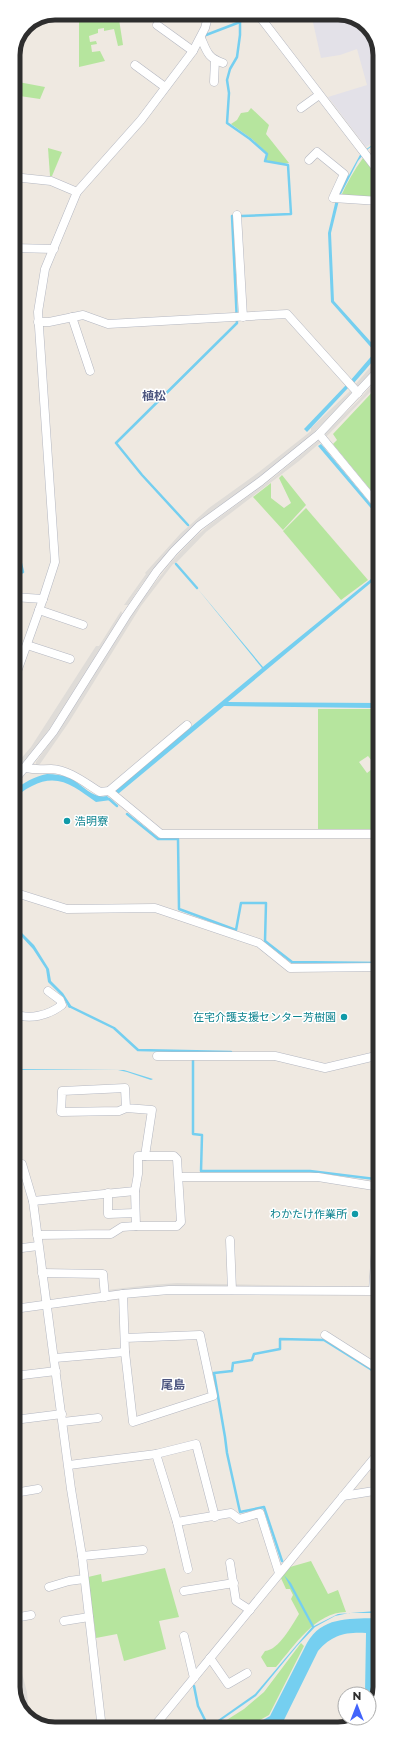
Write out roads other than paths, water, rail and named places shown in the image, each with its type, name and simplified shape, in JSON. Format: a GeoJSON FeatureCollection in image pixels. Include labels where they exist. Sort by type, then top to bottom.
{"type":"FeatureCollection","features":[{"type":"Feature","properties":{"kind":"street"},"geometry":{"type":"LineString","coordinates":[[20,658],[27,645],[55,562],[38,322],[40,290],[45,269],[77,192],[141,120],[193,51],[201,38],[207,20]]}},
{"type":"Feature","properties":{"kind":"street"},"geometry":{"type":"LineString","coordinates":[[262,20],[373,164]]}},
{"type":"Feature","properties":{"kind":"street"},"geometry":{"type":"LineString","coordinates":[[157,25],[193,51]]}},
{"type":"Feature","properties":{"kind":"street"},"geometry":{"type":"LineString","coordinates":[[201,38],[209,55],[215,60],[223,63]]}},
{"type":"Feature","properties":{"kind":"street"},"geometry":{"type":"LineString","coordinates":[[214,82],[215,60]]}},
{"type":"Feature","properties":{"kind":"street"},"geometry":{"type":"LineString","coordinates":[[135,65],[166,87]]}},
{"type":"Feature","properties":{"kind":"street"},"geometry":{"type":"LineString","coordinates":[[302,108],[319,95]]}},
{"type":"Feature","properties":{"kind":"street"},"geometry":{"type":"LineString","coordinates":[[309,160],[317,152],[344,174],[332,198],[373,201]]}},
{"type":"Feature","properties":{"kind":"street"},"geometry":{"type":"LineString","coordinates":[[20,178],[51,181],[77,192]]}},
{"type":"Feature","properties":{"kind":"street"},"geometry":{"type":"LineString","coordinates":[[237,215],[243,316]]}},
{"type":"Feature","properties":{"kind":"street"},"geometry":{"type":"LineString","coordinates":[[20,248],[54,249]]}},
{"type":"Feature","properties":{"kind":"street"},"geometry":{"type":"LineString","coordinates":[[38,322],[50,322],[83,314],[108,324],[287,314],[358,393]]}},
{"type":"Feature","properties":{"kind":"street"},"geometry":{"type":"LineString","coordinates":[[72,317],[90,370]]}},
{"type":"Feature","properties":{"kind":"street"},"geometry":{"type":"LineString","coordinates":[[20,774],[53,732],[126,616],[157,571],[174,551],[199,526],[261,481],[319,434],[373,377]]}},
{"type":"Feature","properties":{"kind":"street"},"geometry":{"type":"LineString","coordinates":[[319,434],[373,500]]}},
{"type":"Feature","properties":{"kind":"street"},"geometry":{"type":"LineString","coordinates":[[20,598],[43,600]]}},
{"type":"Feature","properties":{"kind":"street"},"geometry":{"type":"LineString","coordinates":[[39,610],[83,625]]}},
{"type":"Feature","properties":{"kind":"street"},"geometry":{"type":"LineString","coordinates":[[27,645],[70,660]]}},
{"type":"Feature","properties":{"kind":"street"},"geometry":{"type":"LineString","coordinates":[[26,768],[36,771],[51,769],[69,773],[100,792],[109,791],[187,725]]}},
{"type":"Feature","properties":{"kind":"street"},"geometry":{"type":"LineString","coordinates":[[109,791],[161,834],[373,834]]}},
{"type":"Feature","properties":{"kind":"street"},"geometry":{"type":"LineString","coordinates":[[20,894],[67,909],[155,908],[259,943],[290,968],[373,967]]}},
{"type":"Feature","properties":{"kind":"street"},"geometry":{"type":"LineString","coordinates":[[20,1014],[31,1017],[43,1016],[55,1011],[62,1005],[60,1000],[48,991]]}},
{"type":"Feature","properties":{"kind":"street"},"geometry":{"type":"LineString","coordinates":[[157,1056],[275,1056],[326,1068],[373,1057]]}},
{"type":"Feature","properties":{"kind":"street"},"geometry":{"type":"LineString","coordinates":[[126,1108],[125,1088],[62,1091],[62,1112],[119,1111],[126,1108],[152,1110],[145,1156]]}},
{"type":"Feature","properties":{"kind":"street"},"geometry":{"type":"LineString","coordinates":[[37,1235],[111,1234],[122,1227],[177,1226],[181,1222],[179,1177],[177,1159],[174,1156],[138,1156],[138,1174],[135,1191],[136,1226]]}},
{"type":"Feature","properties":{"kind":"street"},"geometry":{"type":"LineString","coordinates":[[22,1164],[33,1201],[68,1465],[82,1556],[101,1722]]}},
{"type":"Feature","properties":{"kind":"street"},"geometry":{"type":"LineString","coordinates":[[179,1177],[318,1177],[373,1186]]}},
{"type":"Feature","properties":{"kind":"street"},"geometry":{"type":"LineString","coordinates":[[33,1201],[135,1191]]}},
{"type":"Feature","properties":{"kind":"street"},"geometry":{"type":"LineString","coordinates":[[108,1193],[108,1214],[135,1214]]}},
{"type":"Feature","properties":{"kind":"street"},"geometry":{"type":"LineString","coordinates":[[230,1240],[232,1290]]}},
{"type":"Feature","properties":{"kind":"street"},"geometry":{"type":"LineString","coordinates":[[20,1248],[38,1246]]}},
{"type":"Feature","properties":{"kind":"street"},"geometry":{"type":"LineString","coordinates":[[42,1273],[103,1274],[105,1296]]}},
{"type":"Feature","properties":{"kind":"street"},"geometry":{"type":"LineString","coordinates":[[20,1308],[105,1296],[169,1290],[373,1292]]}},
{"type":"Feature","properties":{"kind":"street"},"geometry":{"type":"LineString","coordinates":[[123,1294],[125,1352],[133,1422],[213,1396],[200,1335],[125,1338]]}},
{"type":"Feature","properties":{"kind":"street"},"geometry":{"type":"LineString","coordinates":[[325,1334],[373,1365]]}},
{"type":"Feature","properties":{"kind":"street"},"geometry":{"type":"LineString","coordinates":[[55,1358],[125,1352]]}},
{"type":"Feature","properties":{"kind":"street"},"geometry":{"type":"LineString","coordinates":[[20,1375],[56,1371]]}},
{"type":"Feature","properties":{"kind":"street"},"geometry":{"type":"LineString","coordinates":[[20,1420],[98,1418]]}},
{"type":"Feature","properties":{"kind":"street"},"geometry":{"type":"LineString","coordinates":[[68,1465],[156,1454],[196,1444],[215,1517]]}},
{"type":"Feature","properties":{"kind":"street"},"geometry":{"type":"LineString","coordinates":[[156,1454],[177,1522],[188,1570]]}},
{"type":"Feature","properties":{"kind":"street"},"geometry":{"type":"LineString","coordinates":[[157,1722],[373,1460]]}},
{"type":"Feature","properties":{"kind":"street"},"geometry":{"type":"LineString","coordinates":[[20,1492],[38,1489]]}},
{"type":"Feature","properties":{"kind":"street"},"geometry":{"type":"LineString","coordinates":[[343,1496],[373,1491]]}},
{"type":"Feature","properties":{"kind":"street"},"geometry":{"type":"LineString","coordinates":[[177,1522],[215,1517],[231,1513],[239,1519],[260,1513],[279,1573]]}},
{"type":"Feature","properties":{"kind":"street"},"geometry":{"type":"LineString","coordinates":[[82,1556],[143,1550]]}},
{"type":"Feature","properties":{"kind":"street"},"geometry":{"type":"LineString","coordinates":[[230,1563],[236,1601],[250,1610]]}},
{"type":"Feature","properties":{"kind":"street"},"geometry":{"type":"LineString","coordinates":[[49,1587],[69,1581],[84,1579]]}},
{"type":"Feature","properties":{"kind":"street"},"geometry":{"type":"LineString","coordinates":[[184,1591],[234,1583]]}},
{"type":"Feature","properties":{"kind":"street"},"geometry":{"type":"LineString","coordinates":[[20,1617],[31,1615]]}},
{"type":"Feature","properties":{"kind":"street"},"geometry":{"type":"LineString","coordinates":[[64,1621],[89,1617]]}},
{"type":"Feature","properties":{"kind":"street"},"geometry":{"type":"LineString","coordinates":[[184,1636],[194,1678]]}},
{"type":"Feature","properties":{"kind":"street"},"geometry":{"type":"LineString","coordinates":[[210,1658],[228,1684],[247,1673]]}},
{"type":"Feature","properties":{"kind":"water"},"geometry":{"type":"Polygon","coordinates":[[[373,144],[358,161],[340,196],[331,233],[334,301],[373,344],[373,350],[331,302],[328,233],[337,195],[361,153],[373,144]]]}},
{"type":"Feature","properties":{"kind":"water"},"geometry":{"type":"Polygon","coordinates":[[[373,354],[373,361],[353,384],[350,381],[373,354]]]}},
{"type":"Feature","properties":{"kind":"water"},"geometry":{"type":"Polygon","coordinates":[[[346,385],[348,388],[307,432],[304,429],[346,385]]]}},
{"type":"Feature","properties":{"kind":"water"},"geometry":{"type":"Polygon","coordinates":[[[321,444],[373,507],[373,511],[318,446],[321,444]]]}},
{"type":"Feature","properties":{"kind":"water"},"geometry":{"type":"Polygon","coordinates":[[[373,577],[373,581],[228,702],[373,703],[373,708],[224,706],[118,794],[115,790],[262,668],[197,588],[263,667],[373,577]]]}},
{"type":"Feature","properties":{"kind":"water"},"geometry":{"type":"Polygon","coordinates":[[[47,774],[70,778],[92,793],[107,796],[111,800],[96,802],[81,791],[66,783],[50,780],[41,782],[20,793],[20,786],[38,776],[47,774]]]}},
{"type":"Feature","properties":{"kind":"water"},"geometry":{"type":"Polygon","coordinates":[[[20,927],[22,933],[34,945],[49,969],[51,981],[63,993],[72,1007],[69,1008],[63,997],[48,982],[46,969],[33,949],[22,937],[20,927]]]}},
{"type":"Feature","properties":{"kind":"water"},"geometry":{"type":"Polygon","coordinates":[[[20,1069],[124,1070],[153,1079],[151,1080],[118,1070],[20,1069]]]}},
{"type":"Feature","properties":{"kind":"water"},"geometry":{"type":"Polygon","coordinates":[[[284,1575],[291,1583],[314,1626],[338,1614],[348,1613],[335,1616],[315,1627],[297,1646],[256,1696],[219,1722],[215,1722],[255,1694],[312,1627],[284,1575]]]}},
{"type":"Feature","properties":{"kind":"water"},"geometry":{"type":"Polygon","coordinates":[[[373,1611],[373,1613],[351,1613],[373,1611]]]}},
{"type":"Feature","properties":{"kind":"water"},"geometry":{"type":"Polygon","coordinates":[[[373,1618],[373,1686],[365,1686],[366,1633],[345,1634],[328,1641],[318,1651],[283,1722],[260,1722],[270,1716],[307,1643],[313,1635],[320,1628],[328,1624],[345,1619],[373,1618]]]}},
{"type":"Feature","properties":{"kind":"waterway"},"geometry":{"type":"LineString","coordinates":[[240,20],[240,35],[237,57],[230,69],[227,80],[229,93],[227,123],[250,139],[267,154],[265,161],[288,165],[291,214],[242,216]]}},
{"type":"Feature","properties":{"kind":"waterway"},"geometry":{"type":"LineString","coordinates":[[206,35],[240,22]]}},
{"type":"Feature","properties":{"kind":"waterway"},"geometry":{"type":"LineString","coordinates":[[188,525],[142,475],[116,443],[237,323],[232,216]]}},
{"type":"Feature","properties":{"kind":"waterway"},"geometry":{"type":"LineString","coordinates":[[20,559],[23,572],[20,573]]}},
{"type":"Feature","properties":{"kind":"waterway"},"geometry":{"type":"LineString","coordinates":[[176,564],[197,588]]}},
{"type":"Feature","properties":{"kind":"waterway"},"geometry":{"type":"LineString","coordinates":[[109,799],[117,806]]}},
{"type":"Feature","properties":{"kind":"waterway"},"geometry":{"type":"LineString","coordinates":[[127,814],[158,839],[178,839],[179,909],[236,930],[241,903],[266,903],[265,941],[292,962],[373,963]]}},
{"type":"Feature","properties":{"kind":"waterway"},"geometry":{"type":"LineString","coordinates":[[69,1006],[114,1028],[138,1050],[231,1052]]}},
{"type":"Feature","properties":{"kind":"waterway"},"geometry":{"type":"LineString","coordinates":[[193,1060],[193,1134],[202,1135],[201,1171],[310,1171],[373,1179]]}},
{"type":"Feature","properties":{"kind":"waterway"},"geometry":{"type":"LineString","coordinates":[[282,1561],[264,1507],[240,1512],[227,1453],[214,1373],[232,1371],[233,1363],[252,1360],[254,1354],[280,1349],[280,1339],[324,1340],[373,1371]]}},
{"type":"Feature","properties":{"kind":"waterway"},"geometry":{"type":"LineString","coordinates":[[194,1686],[198,1706],[206,1722]]}},
{"type":"Feature","properties":{"kind":"place","name":"浩明寮"},"geometry":{"type":"Point","coordinates":[67,821]}},
{"type":"Feature","properties":{"kind":"place","name":"在宅介護支援センター芳樹園"},"geometry":{"type":"Point","coordinates":[344,1017]}},
{"type":"Feature","properties":{"kind":"place","name":"わかたけ作業所"},"geometry":{"type":"Point","coordinates":[355,1214]}},
{"type":"Feature","properties":{"kind":"district","name":"植松"},"geometry":{"type":"Point","coordinates":[154,396]}},
{"type":"Feature","properties":{"kind":"district","name":"尾島"},"geometry":{"type":"Point","coordinates":[173,1385]}}]}
